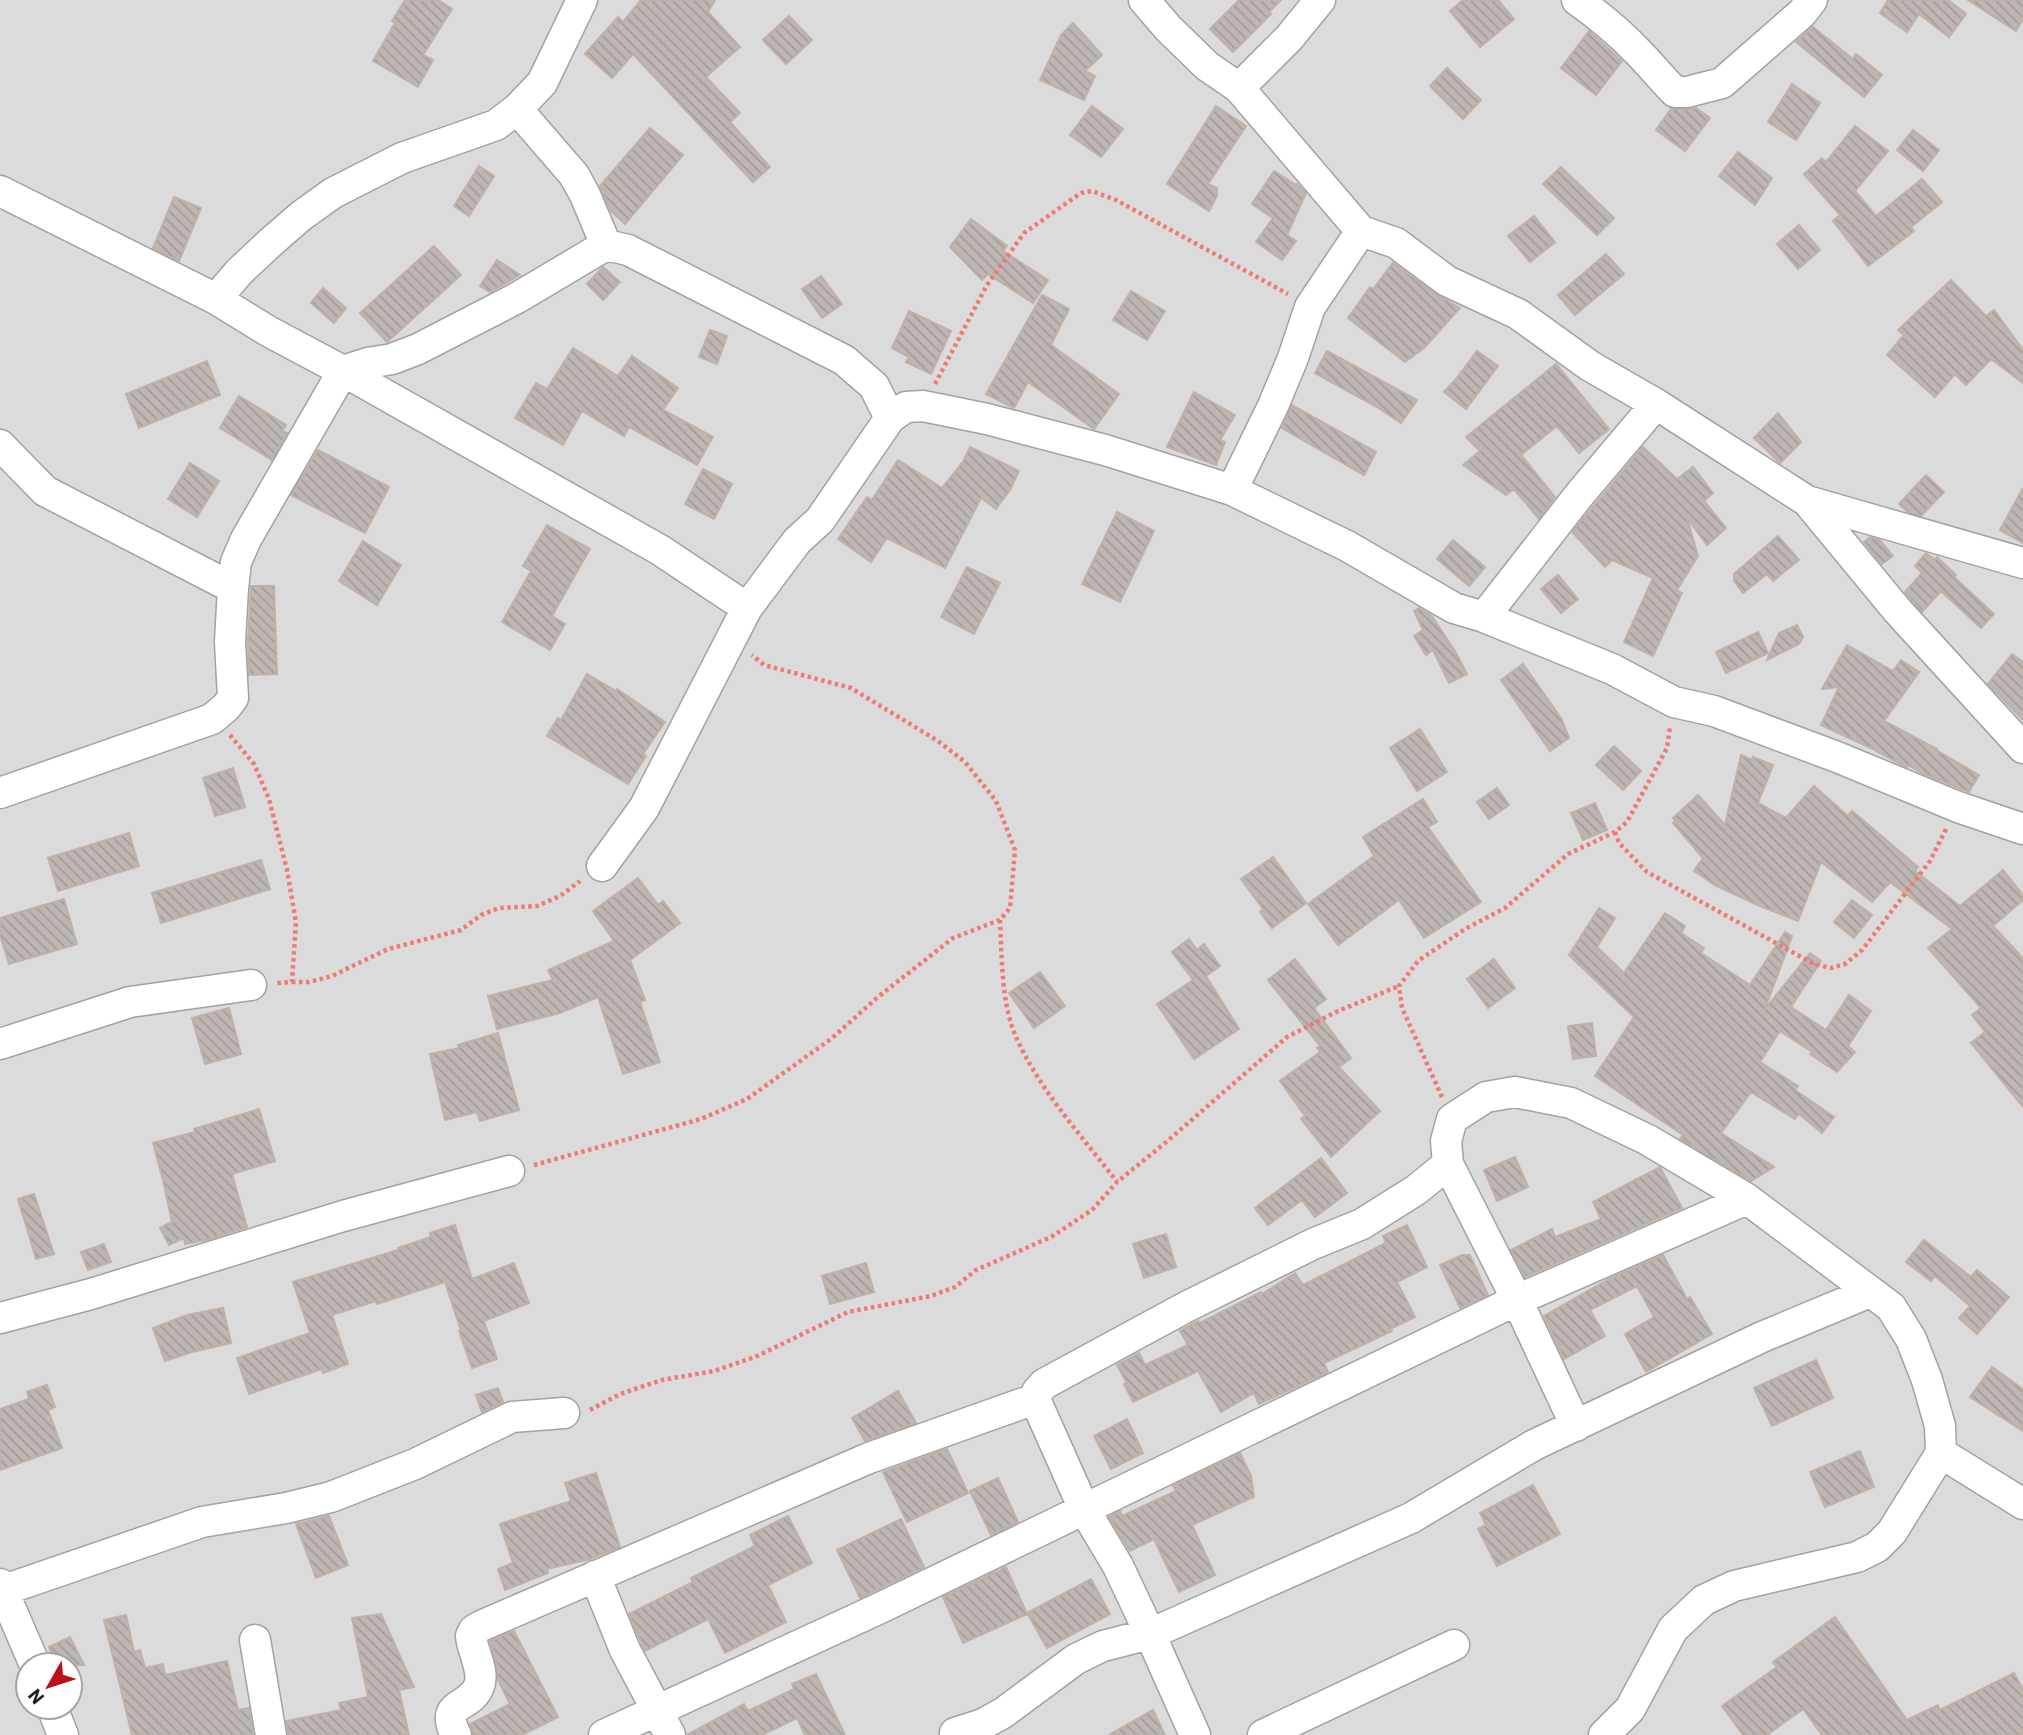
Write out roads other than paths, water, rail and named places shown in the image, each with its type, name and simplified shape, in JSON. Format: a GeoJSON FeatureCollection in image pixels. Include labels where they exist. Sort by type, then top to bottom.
{"type":"FeatureCollection","features":[{"type":"Feature","properties":{"kind":"street"},"geometry":{"type":"LineString","coordinates":[[216,299],[239,272],[271,242],[300,216],[332,193],[402,158],[496,125],[517,109],[542,83],[582,0]]}},
{"type":"Feature","properties":{"kind":"street"},"geometry":{"type":"LineString","coordinates":[[1144,0],[1207,66],[1239,88],[1361,231],[1396,243],[1447,281],[1518,314],[1590,366],[1656,404],[1807,501],[2023,563]]}},
{"type":"Feature","properties":{"kind":"street"},"geometry":{"type":"LineString","coordinates":[[1239,88],[1289,38],[1320,0]]}},
{"type":"Feature","properties":{"kind":"street"},"geometry":{"type":"LineString","coordinates":[[1577,0],[1637,51],[1675,92],[1687,92],[1722,83],[1802,13],[1812,0]]}},
{"type":"Feature","properties":{"kind":"street"},"geometry":{"type":"LineString","coordinates":[[517,109],[574,175],[606,245]]}},
{"type":"Feature","properties":{"kind":"street"},"geometry":{"type":"LineString","coordinates":[[0,191],[216,299],[268,331],[660,550],[747,608]]}},
{"type":"Feature","properties":{"kind":"street"},"geometry":{"type":"LineString","coordinates":[[1232,490],[1273,406],[1310,307],[1361,231]]}},
{"type":"Feature","properties":{"kind":"street"},"geometry":{"type":"LineString","coordinates":[[0,793],[212,719],[226,708],[233,698],[230,642],[236,562],[246,539],[343,371],[392,359],[418,349],[517,298],[606,245],[628,250],[844,360],[874,386],[890,418]]}},
{"type":"Feature","properties":{"kind":"street"},"geometry":{"type":"LineString","coordinates":[[1484,617],[1580,494],[1656,404]]}},
{"type":"Feature","properties":{"kind":"street"},"geometry":{"type":"LineString","coordinates":[[602,866],[644,808],[747,608],[797,541],[820,520],[890,418],[905,407],[923,406],[987,419],[1105,450],[1232,490],[1347,546],[1454,608],[1484,617],[1612,669],[1674,702],[1714,711],[1837,757],[1958,807],[2023,829]]}},
{"type":"Feature","properties":{"kind":"street"},"geometry":{"type":"LineString","coordinates":[[0,445],[45,491],[233,588]]}},
{"type":"Feature","properties":{"kind":"street"},"geometry":{"type":"LineString","coordinates":[[1807,501],[1897,610],[2023,748]]}},
{"type":"Feature","properties":{"kind":"street"},"geometry":{"type":"LineString","coordinates":[[0,1044],[130,1002],[251,985]]}},
{"type":"Feature","properties":{"kind":"street"},"geometry":{"type":"LineString","coordinates":[[1576,1426],[1517,1300],[1448,1164],[1446,1141],[1451,1119],[1486,1097],[1516,1092],[1571,1103],[1648,1139],[1747,1199],[1891,1307],[1910,1339],[1927,1380],[1940,1426],[1941,1452],[1892,1532],[1877,1547],[1857,1558],[1734,1586],[1704,1600],[1673,1629],[1630,1709],[1604,1735]]}},
{"type":"Feature","properties":{"kind":"street"},"geometry":{"type":"LineString","coordinates":[[1195,1735],[1118,1566],[1084,1509],[1035,1399],[1037,1392],[1044,1384],[1186,1307],[1313,1244],[1362,1224],[1416,1191],[1448,1164]]}},
{"type":"Feature","properties":{"kind":"street"},"geometry":{"type":"LineString","coordinates":[[0,1318],[91,1294],[343,1216],[509,1171]]}},
{"type":"Feature","properties":{"kind":"street"},"geometry":{"type":"LineString","coordinates":[[604,1735],[664,1723],[878,1609],[1084,1509],[1517,1300],[1747,1199]]}},
{"type":"Feature","properties":{"kind":"street"},"geometry":{"type":"LineString","coordinates":[[955,1733],[983,1724],[1003,1713],[1076,1659],[1103,1646],[1150,1634],[1410,1518],[1534,1445],[1762,1337],[1870,1292]]}},
{"type":"Feature","properties":{"kind":"street"},"geometry":{"type":"LineString","coordinates":[[456,1735],[450,1717],[454,1708],[474,1694],[479,1687],[480,1675],[471,1636],[474,1630],[869,1458],[1035,1399]]}},
{"type":"Feature","properties":{"kind":"street"},"geometry":{"type":"LineString","coordinates":[[28,1651],[2,1587],[202,1522],[286,1508],[331,1497],[415,1464],[512,1418],[564,1413]]}},
{"type":"Feature","properties":{"kind":"street"},"geometry":{"type":"LineString","coordinates":[[1941,1452],[2023,1504]]}},
{"type":"Feature","properties":{"kind":"street"},"geometry":{"type":"LineString","coordinates":[[595,1576],[625,1650],[664,1723]]}},
{"type":"Feature","properties":{"kind":"street"},"geometry":{"type":"LineString","coordinates":[[255,1640],[271,1735]]}},
{"type":"Feature","properties":{"kind":"street"},"geometry":{"type":"LineString","coordinates":[[1263,1735],[1454,1645]]}}]}
